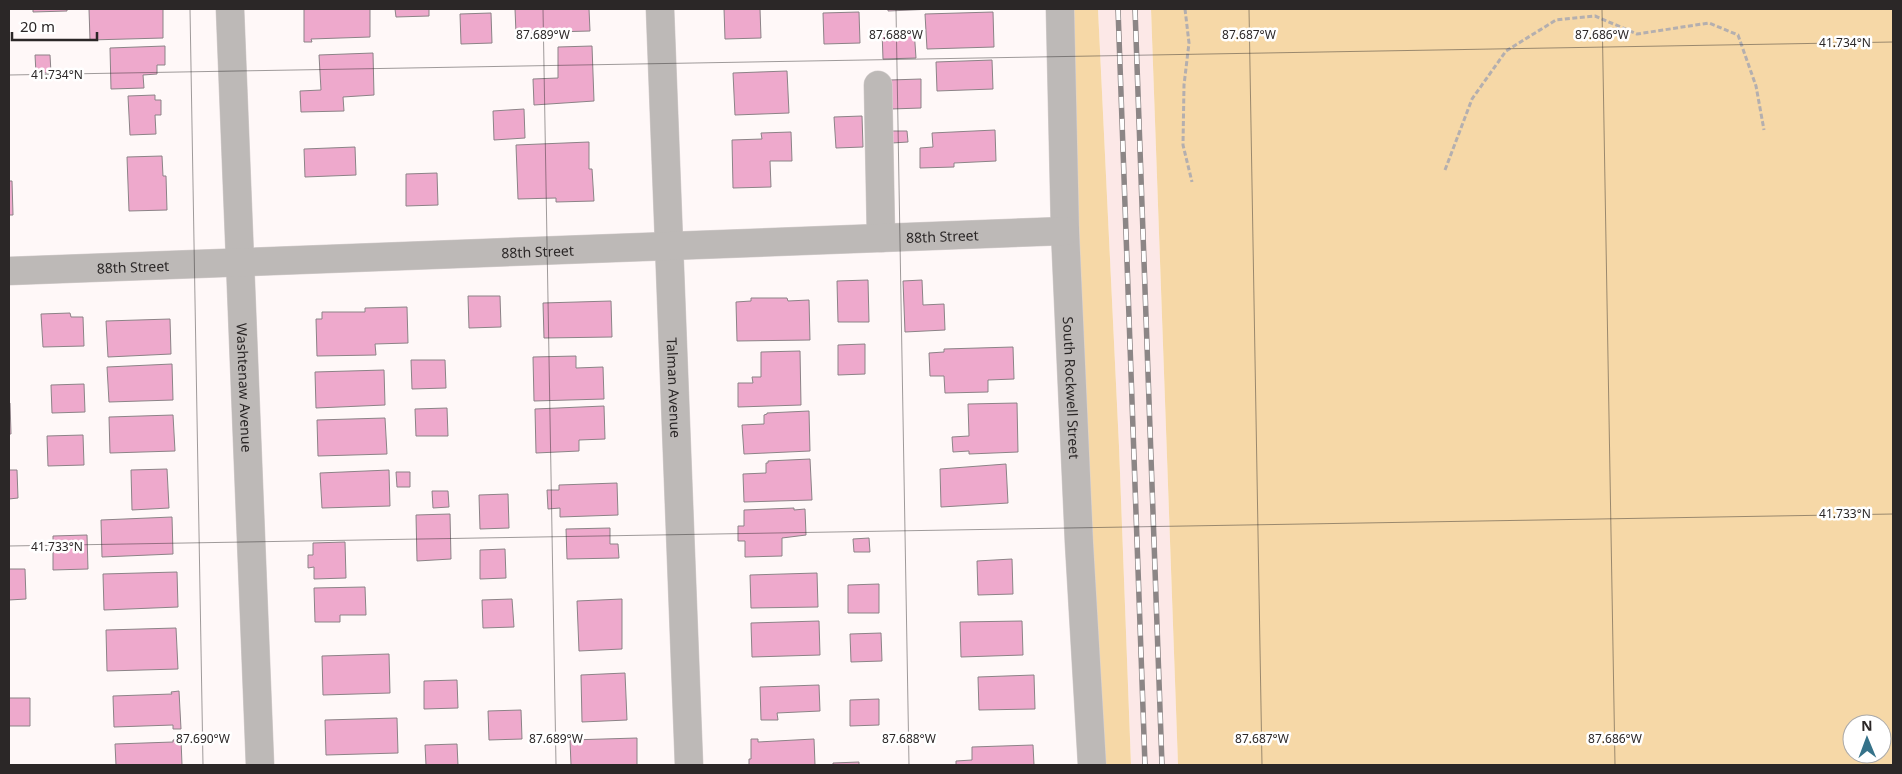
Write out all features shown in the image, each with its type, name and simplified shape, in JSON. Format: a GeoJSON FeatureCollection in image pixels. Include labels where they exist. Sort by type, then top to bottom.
{"type":"FeatureCollection","features":[{"type":"Feature","properties":{"kind":"street","name":"Washtenaw Avenue"},"geometry":{"type":"LineString","coordinates":[[230,9],[260,765]]}},
{"type":"Feature","properties":{"kind":"street","name":"Talman Avenue"},"geometry":{"type":"LineString","coordinates":[[660,9],[689,765]]}},
{"type":"Feature","properties":{"kind":"street","name":"South Rockwell Street"},"geometry":{"type":"LineString","coordinates":[[1060,9],[1065,231],[1078,534],[1092,765]]}},
{"type":"Feature","properties":{"kind":"street"},"geometry":{"type":"LineString","coordinates":[[878,85],[881,238]]}},
{"type":"Feature","properties":{"kind":"street","name":"88th Street"},"geometry":{"type":"LineString","coordinates":[[9,271],[1065,231]]}},
{"type":"Feature","properties":{"kind":"path"},"geometry":{"type":"LineString","coordinates":[[1185,9],[1188,43],[1184,85],[1183,145],[1192,182]]}},
{"type":"Feature","properties":{"kind":"path"},"geometry":{"type":"LineString","coordinates":[[1445,170],[1472,99],[1506,50],[1556,20],[1595,16],[1637,34],[1709,23],[1738,35],[1756,86],[1764,130]]}},
{"type":"Feature","properties":{"kind":"shaded area"},"geometry":{"type":"Polygon","coordinates":[[[1071,9],[1098,9],[1119,446],[1131,765],[1104,765],[1074,228],[1071,9]]]}},
{"type":"Feature","properties":{"kind":"shaded area"},"geometry":{"type":"Polygon","coordinates":[[[1098,9],[1151,9],[1178,765],[1131,765],[1119,446],[1098,9]]]}},
{"type":"Feature","properties":{"kind":"shaded area"},"geometry":{"type":"Polygon","coordinates":[[[1151,9],[1893,9],[1893,765],[1178,765],[1151,9]]]}},
{"type":"Feature","properties":{"kind":"building"},"geometry":{"type":"Polygon","coordinates":[[[33,9],[67,9],[67,11],[33,12],[33,9]]]}},
{"type":"Feature","properties":{"kind":"building"},"geometry":{"type":"Polygon","coordinates":[[[89,9],[163,9],[163,38],[90,40],[89,9]]]}},
{"type":"Feature","properties":{"kind":"building"},"geometry":{"type":"Polygon","coordinates":[[[304,9],[370,9],[370,37],[311,39],[312,42],[304,42],[304,9]]]}},
{"type":"Feature","properties":{"kind":"building"},"geometry":{"type":"Polygon","coordinates":[[[395,9],[429,9],[429,16],[396,17],[395,9]]]}},
{"type":"Feature","properties":{"kind":"building"},"geometry":{"type":"Polygon","coordinates":[[[515,9],[589,9],[590,31],[516,33],[515,9]]]}},
{"type":"Feature","properties":{"kind":"building"},"geometry":{"type":"Polygon","coordinates":[[[724,9],[760,9],[761,38],[725,39],[724,9]]]}},
{"type":"Feature","properties":{"kind":"building"},"geometry":{"type":"Polygon","coordinates":[[[888,9],[933,9],[888,11],[888,9]]]}},
{"type":"Feature","properties":{"kind":"building"},"geometry":{"type":"Polygon","coordinates":[[[859,12],[860,43],[824,44],[823,13],[859,12]]]}},
{"type":"Feature","properties":{"kind":"building"},"geometry":{"type":"Polygon","coordinates":[[[993,12],[994,47],[927,49],[925,14],[993,12]]]}},
{"type":"Feature","properties":{"kind":"building"},"geometry":{"type":"Polygon","coordinates":[[[491,13],[492,43],[461,44],[460,14],[491,13]]]}},
{"type":"Feature","properties":{"kind":"building"},"geometry":{"type":"Polygon","coordinates":[[[914,29],[916,58],[883,59],[882,31],[914,29]]]}},
{"type":"Feature","properties":{"kind":"building"},"geometry":{"type":"Polygon","coordinates":[[[165,46],[165,65],[157,65],[157,74],[143,75],[144,88],[111,89],[110,48],[165,46]]]}},
{"type":"Feature","properties":{"kind":"building"},"geometry":{"type":"Polygon","coordinates":[[[592,46],[594,101],[534,105],[533,79],[558,78],[558,47],[592,46]]]}},
{"type":"Feature","properties":{"kind":"building"},"geometry":{"type":"Polygon","coordinates":[[[373,53],[374,95],[343,97],[344,111],[301,112],[300,91],[321,90],[319,55],[373,53]]]}},
{"type":"Feature","properties":{"kind":"building"},"geometry":{"type":"Polygon","coordinates":[[[35,55],[50,55],[51,73],[36,73],[35,55]]]}},
{"type":"Feature","properties":{"kind":"building"},"geometry":{"type":"Polygon","coordinates":[[[992,60],[993,89],[937,91],[936,62],[992,60]]]}},
{"type":"Feature","properties":{"kind":"building"},"geometry":{"type":"Polygon","coordinates":[[[787,71],[789,113],[735,115],[733,73],[787,71]]]}},
{"type":"Feature","properties":{"kind":"building"},"geometry":{"type":"Polygon","coordinates":[[[921,79],[921,108],[891,109],[890,80],[921,79]]]}},
{"type":"Feature","properties":{"kind":"building"},"geometry":{"type":"Polygon","coordinates":[[[155,95],[155,100],[161,100],[161,115],[155,115],[156,134],[130,135],[128,96],[155,95]]]}},
{"type":"Feature","properties":{"kind":"building"},"geometry":{"type":"Polygon","coordinates":[[[524,109],[525,138],[494,140],[493,111],[524,109]]]}},
{"type":"Feature","properties":{"kind":"building"},"geometry":{"type":"Polygon","coordinates":[[[862,116],[863,147],[836,148],[834,117],[862,116]]]}},
{"type":"Feature","properties":{"kind":"building"},"geometry":{"type":"Polygon","coordinates":[[[995,130],[996,161],[954,163],[954,167],[920,168],[920,148],[933,147],[932,133],[995,130]]]}},
{"type":"Feature","properties":{"kind":"building"},"geometry":{"type":"Polygon","coordinates":[[[891,131],[907,131],[908,142],[892,143],[891,131]]]}},
{"type":"Feature","properties":{"kind":"building"},"geometry":{"type":"Polygon","coordinates":[[[791,132],[792,161],[770,161],[771,187],[733,188],[732,140],[762,139],[761,133],[791,132]]]}},
{"type":"Feature","properties":{"kind":"building"},"geometry":{"type":"Polygon","coordinates":[[[589,142],[589,169],[592,169],[594,201],[556,202],[556,198],[518,199],[516,145],[589,142]]]}},
{"type":"Feature","properties":{"kind":"building"},"geometry":{"type":"Polygon","coordinates":[[[355,147],[356,175],[305,177],[304,149],[355,147]]]}},
{"type":"Feature","properties":{"kind":"building"},"geometry":{"type":"Polygon","coordinates":[[[162,156],[163,176],[166,176],[167,210],[129,211],[127,157],[162,156]]]}},
{"type":"Feature","properties":{"kind":"building"},"geometry":{"type":"Polygon","coordinates":[[[437,173],[438,205],[406,206],[406,174],[437,173]]]}},
{"type":"Feature","properties":{"kind":"building"},"geometry":{"type":"Polygon","coordinates":[[[9,181],[12,181],[13,215],[9,215],[9,181]]]}},
{"type":"Feature","properties":{"kind":"building"},"geometry":{"type":"Polygon","coordinates":[[[868,280],[869,322],[838,322],[837,281],[868,280]]]}},
{"type":"Feature","properties":{"kind":"building"},"geometry":{"type":"Polygon","coordinates":[[[922,280],[923,305],[944,304],[945,330],[905,332],[903,281],[922,280]]]}},
{"type":"Feature","properties":{"kind":"building"},"geometry":{"type":"Polygon","coordinates":[[[468,296],[500,296],[501,327],[469,328],[468,296]]]}},
{"type":"Feature","properties":{"kind":"building"},"geometry":{"type":"Polygon","coordinates":[[[751,298],[787,298],[788,301],[809,300],[810,340],[737,341],[736,302],[751,301],[751,298]]]}},
{"type":"Feature","properties":{"kind":"building"},"geometry":{"type":"Polygon","coordinates":[[[611,301],[612,337],[544,338],[543,303],[611,301]]]}},
{"type":"Feature","properties":{"kind":"building"},"geometry":{"type":"Polygon","coordinates":[[[407,307],[408,343],[375,344],[376,355],[317,356],[316,319],[322,319],[322,312],[365,312],[365,308],[407,307]]]}},
{"type":"Feature","properties":{"kind":"building"},"geometry":{"type":"Polygon","coordinates":[[[70,313],[71,317],[83,317],[84,346],[43,347],[41,314],[70,313]]]}},
{"type":"Feature","properties":{"kind":"building"},"geometry":{"type":"Polygon","coordinates":[[[170,319],[171,354],[108,357],[106,321],[170,319]]]}},
{"type":"Feature","properties":{"kind":"building"},"geometry":{"type":"Polygon","coordinates":[[[865,344],[865,374],[838,375],[838,345],[865,344]]]}},
{"type":"Feature","properties":{"kind":"building"},"geometry":{"type":"Polygon","coordinates":[[[1013,347],[1014,379],[988,380],[988,392],[945,393],[944,376],[930,376],[929,353],[944,352],[944,349],[1013,347]]]}},
{"type":"Feature","properties":{"kind":"building"},"geometry":{"type":"Polygon","coordinates":[[[800,351],[801,405],[738,407],[738,383],[753,383],[752,377],[761,377],[761,352],[800,351]]]}},
{"type":"Feature","properties":{"kind":"building"},"geometry":{"type":"Polygon","coordinates":[[[576,356],[576,368],[603,367],[604,399],[534,401],[533,357],[576,356]]]}},
{"type":"Feature","properties":{"kind":"building"},"geometry":{"type":"Polygon","coordinates":[[[411,360],[445,360],[446,388],[412,389],[411,360]]]}},
{"type":"Feature","properties":{"kind":"building"},"geometry":{"type":"Polygon","coordinates":[[[172,364],[173,400],[109,402],[107,367],[172,364]]]}},
{"type":"Feature","properties":{"kind":"building"},"geometry":{"type":"Polygon","coordinates":[[[384,370],[385,405],[316,408],[315,372],[384,370]]]}},
{"type":"Feature","properties":{"kind":"building"},"geometry":{"type":"Polygon","coordinates":[[[84,384],[85,412],[52,413],[51,385],[84,384]]]}},
{"type":"Feature","properties":{"kind":"building"},"geometry":{"type":"Polygon","coordinates":[[[10,403],[11,434],[9,434],[10,403]]]}},
{"type":"Feature","properties":{"kind":"building"},"geometry":{"type":"Polygon","coordinates":[[[1017,403],[1018,452],[969,454],[969,451],[953,452],[952,437],[969,436],[968,404],[1017,403]]]}},
{"type":"Feature","properties":{"kind":"building"},"geometry":{"type":"Polygon","coordinates":[[[604,406],[605,439],[579,440],[579,451],[536,453],[535,409],[604,406]]]}},
{"type":"Feature","properties":{"kind":"building"},"geometry":{"type":"Polygon","coordinates":[[[447,408],[448,436],[416,436],[415,409],[447,408]]]}},
{"type":"Feature","properties":{"kind":"building"},"geometry":{"type":"Polygon","coordinates":[[[809,411],[810,451],[744,454],[742,425],[764,424],[764,415],[767,413],[809,411]]]}},
{"type":"Feature","properties":{"kind":"building"},"geometry":{"type":"Polygon","coordinates":[[[173,415],[175,451],[110,453],[109,417],[173,415]]]}},
{"type":"Feature","properties":{"kind":"building"},"geometry":{"type":"Polygon","coordinates":[[[385,418],[387,454],[318,456],[317,420],[385,418]]]}},
{"type":"Feature","properties":{"kind":"building"},"geometry":{"type":"Polygon","coordinates":[[[83,435],[84,465],[48,466],[47,436],[83,435]]]}},
{"type":"Feature","properties":{"kind":"building"},"geometry":{"type":"Polygon","coordinates":[[[810,459],[812,500],[744,502],[743,474],[766,473],[766,463],[768,461],[810,459]]]}},
{"type":"Feature","properties":{"kind":"building"},"geometry":{"type":"Polygon","coordinates":[[[1006,464],[1008,503],[941,507],[940,469],[1006,464]]]}},
{"type":"Feature","properties":{"kind":"building"},"geometry":{"type":"Polygon","coordinates":[[[167,469],[169,508],[132,510],[131,470],[167,469]]]}},
{"type":"Feature","properties":{"kind":"building"},"geometry":{"type":"Polygon","coordinates":[[[9,470],[17,470],[18,498],[9,499],[9,470]]]}},
{"type":"Feature","properties":{"kind":"building"},"geometry":{"type":"Polygon","coordinates":[[[389,470],[390,506],[322,508],[320,473],[389,470]]]}},
{"type":"Feature","properties":{"kind":"building"},"geometry":{"type":"Polygon","coordinates":[[[396,472],[410,472],[410,487],[397,487],[396,472]]]}},
{"type":"Feature","properties":{"kind":"building"},"geometry":{"type":"Polygon","coordinates":[[[617,483],[618,515],[560,517],[560,508],[548,509],[547,490],[559,490],[559,485],[617,483]]]}},
{"type":"Feature","properties":{"kind":"building"},"geometry":{"type":"Polygon","coordinates":[[[432,491],[448,491],[449,507],[433,508],[432,491]]]}},
{"type":"Feature","properties":{"kind":"building"},"geometry":{"type":"Polygon","coordinates":[[[508,494],[509,528],[480,529],[479,495],[508,494]]]}},
{"type":"Feature","properties":{"kind":"building"},"geometry":{"type":"Polygon","coordinates":[[[794,508],[794,510],[805,509],[806,535],[782,538],[782,556],[745,557],[745,541],[738,541],[738,526],[744,526],[744,510],[794,508]]]}},
{"type":"Feature","properties":{"kind":"building"},"geometry":{"type":"Polygon","coordinates":[[[450,514],[451,559],[417,561],[416,515],[450,514]]]}},
{"type":"Feature","properties":{"kind":"building"},"geometry":{"type":"Polygon","coordinates":[[[172,517],[173,554],[102,557],[101,520],[172,517]]]}},
{"type":"Feature","properties":{"kind":"building"},"geometry":{"type":"Polygon","coordinates":[[[610,528],[610,544],[618,544],[619,558],[567,559],[566,529],[610,528]]]}},
{"type":"Feature","properties":{"kind":"building"},"geometry":{"type":"Polygon","coordinates":[[[87,535],[88,569],[53,570],[53,536],[87,535]]]}},
{"type":"Feature","properties":{"kind":"building"},"geometry":{"type":"Polygon","coordinates":[[[869,538],[870,552],[854,552],[853,539],[869,538]]]}},
{"type":"Feature","properties":{"kind":"building"},"geometry":{"type":"Polygon","coordinates":[[[345,542],[346,578],[314,579],[314,567],[308,568],[308,555],[313,555],[313,543],[345,542]]]}},
{"type":"Feature","properties":{"kind":"building"},"geometry":{"type":"Polygon","coordinates":[[[505,549],[506,578],[480,579],[480,550],[505,549]]]}},
{"type":"Feature","properties":{"kind":"building"},"geometry":{"type":"Polygon","coordinates":[[[1012,559],[1013,594],[978,595],[977,561],[1012,559]]]}},
{"type":"Feature","properties":{"kind":"building"},"geometry":{"type":"Polygon","coordinates":[[[9,569],[25,569],[26,599],[9,600],[9,569]]]}},
{"type":"Feature","properties":{"kind":"building"},"geometry":{"type":"Polygon","coordinates":[[[177,572],[178,607],[104,610],[103,574],[177,572]]]}},
{"type":"Feature","properties":{"kind":"building"},"geometry":{"type":"Polygon","coordinates":[[[817,573],[818,607],[751,608],[750,575],[817,573]]]}},
{"type":"Feature","properties":{"kind":"building"},"geometry":{"type":"Polygon","coordinates":[[[879,584],[879,613],[848,613],[848,585],[879,584]]]}},
{"type":"Feature","properties":{"kind":"building"},"geometry":{"type":"Polygon","coordinates":[[[365,587],[366,615],[340,615],[340,622],[315,622],[314,588],[365,587]]]}},
{"type":"Feature","properties":{"kind":"building"},"geometry":{"type":"Polygon","coordinates":[[[512,599],[514,627],[483,628],[482,600],[512,599]]]}},
{"type":"Feature","properties":{"kind":"building"},"geometry":{"type":"Polygon","coordinates":[[[622,599],[622,649],[579,651],[577,601],[622,599]]]}},
{"type":"Feature","properties":{"kind":"building"},"geometry":{"type":"Polygon","coordinates":[[[819,621],[820,655],[752,657],[751,623],[819,621]]]}},
{"type":"Feature","properties":{"kind":"building"},"geometry":{"type":"Polygon","coordinates":[[[1022,621],[1023,655],[961,657],[960,622],[1022,621]]]}},
{"type":"Feature","properties":{"kind":"building"},"geometry":{"type":"Polygon","coordinates":[[[176,628],[178,669],[107,671],[106,630],[176,628]]]}},
{"type":"Feature","properties":{"kind":"building"},"geometry":{"type":"Polygon","coordinates":[[[881,633],[882,661],[851,662],[850,634],[881,633]]]}},
{"type":"Feature","properties":{"kind":"building"},"geometry":{"type":"Polygon","coordinates":[[[389,654],[390,693],[323,695],[322,656],[389,654]]]}},
{"type":"Feature","properties":{"kind":"building"},"geometry":{"type":"Polygon","coordinates":[[[625,673],[627,720],[582,722],[581,675],[625,673]]]}},
{"type":"Feature","properties":{"kind":"building"},"geometry":{"type":"Polygon","coordinates":[[[1034,675],[1035,709],[979,710],[978,677],[1034,675]]]}},
{"type":"Feature","properties":{"kind":"building"},"geometry":{"type":"Polygon","coordinates":[[[457,680],[458,708],[424,709],[424,681],[457,680]]]}},
{"type":"Feature","properties":{"kind":"building"},"geometry":{"type":"Polygon","coordinates":[[[819,685],[820,711],[777,713],[778,720],[761,720],[760,687],[819,685]]]}},
{"type":"Feature","properties":{"kind":"building"},"geometry":{"type":"Polygon","coordinates":[[[179,691],[181,729],[173,729],[173,725],[114,727],[113,696],[172,694],[171,692],[179,691]]]}},
{"type":"Feature","properties":{"kind":"building"},"geometry":{"type":"Polygon","coordinates":[[[9,698],[30,698],[30,726],[9,726],[9,698]]]}},
{"type":"Feature","properties":{"kind":"building"},"geometry":{"type":"Polygon","coordinates":[[[879,699],[879,725],[850,726],[850,700],[879,699]]]}},
{"type":"Feature","properties":{"kind":"building"},"geometry":{"type":"Polygon","coordinates":[[[521,710],[522,739],[489,740],[488,711],[521,710]]]}},
{"type":"Feature","properties":{"kind":"building"},"geometry":{"type":"Polygon","coordinates":[[[397,718],[398,753],[326,755],[325,720],[397,718]]]}},
{"type":"Feature","properties":{"kind":"building"},"geometry":{"type":"Polygon","coordinates":[[[637,738],[637,765],[571,765],[570,740],[637,738]]]}},
{"type":"Feature","properties":{"kind":"building"},"geometry":{"type":"Polygon","coordinates":[[[181,739],[182,765],[116,765],[115,744],[173,742],[173,740],[181,739]]]}},
{"type":"Feature","properties":{"kind":"building"},"geometry":{"type":"Polygon","coordinates":[[[751,739],[758,739],[758,742],[814,739],[815,765],[749,765],[749,759],[751,759],[751,739]]]}},
{"type":"Feature","properties":{"kind":"building"},"geometry":{"type":"Polygon","coordinates":[[[457,744],[458,765],[426,765],[425,745],[457,744]]]}},
{"type":"Feature","properties":{"kind":"building"},"geometry":{"type":"Polygon","coordinates":[[[1033,745],[1034,765],[956,765],[956,761],[972,760],[972,747],[1033,745]]]}},
{"type":"Feature","properties":{"kind":"building"},"geometry":{"type":"Polygon","coordinates":[[[859,762],[859,765],[833,765],[833,763],[859,762]]]}},
{"type":"Feature","properties":{"kind":"railway"},"geometry":{"type":"LineString","coordinates":[[1118,9],[1145,765]]}},
{"type":"Feature","properties":{"kind":"railway"},"geometry":{"type":"LineString","coordinates":[[1135,9],[1162,765]]}}]}
